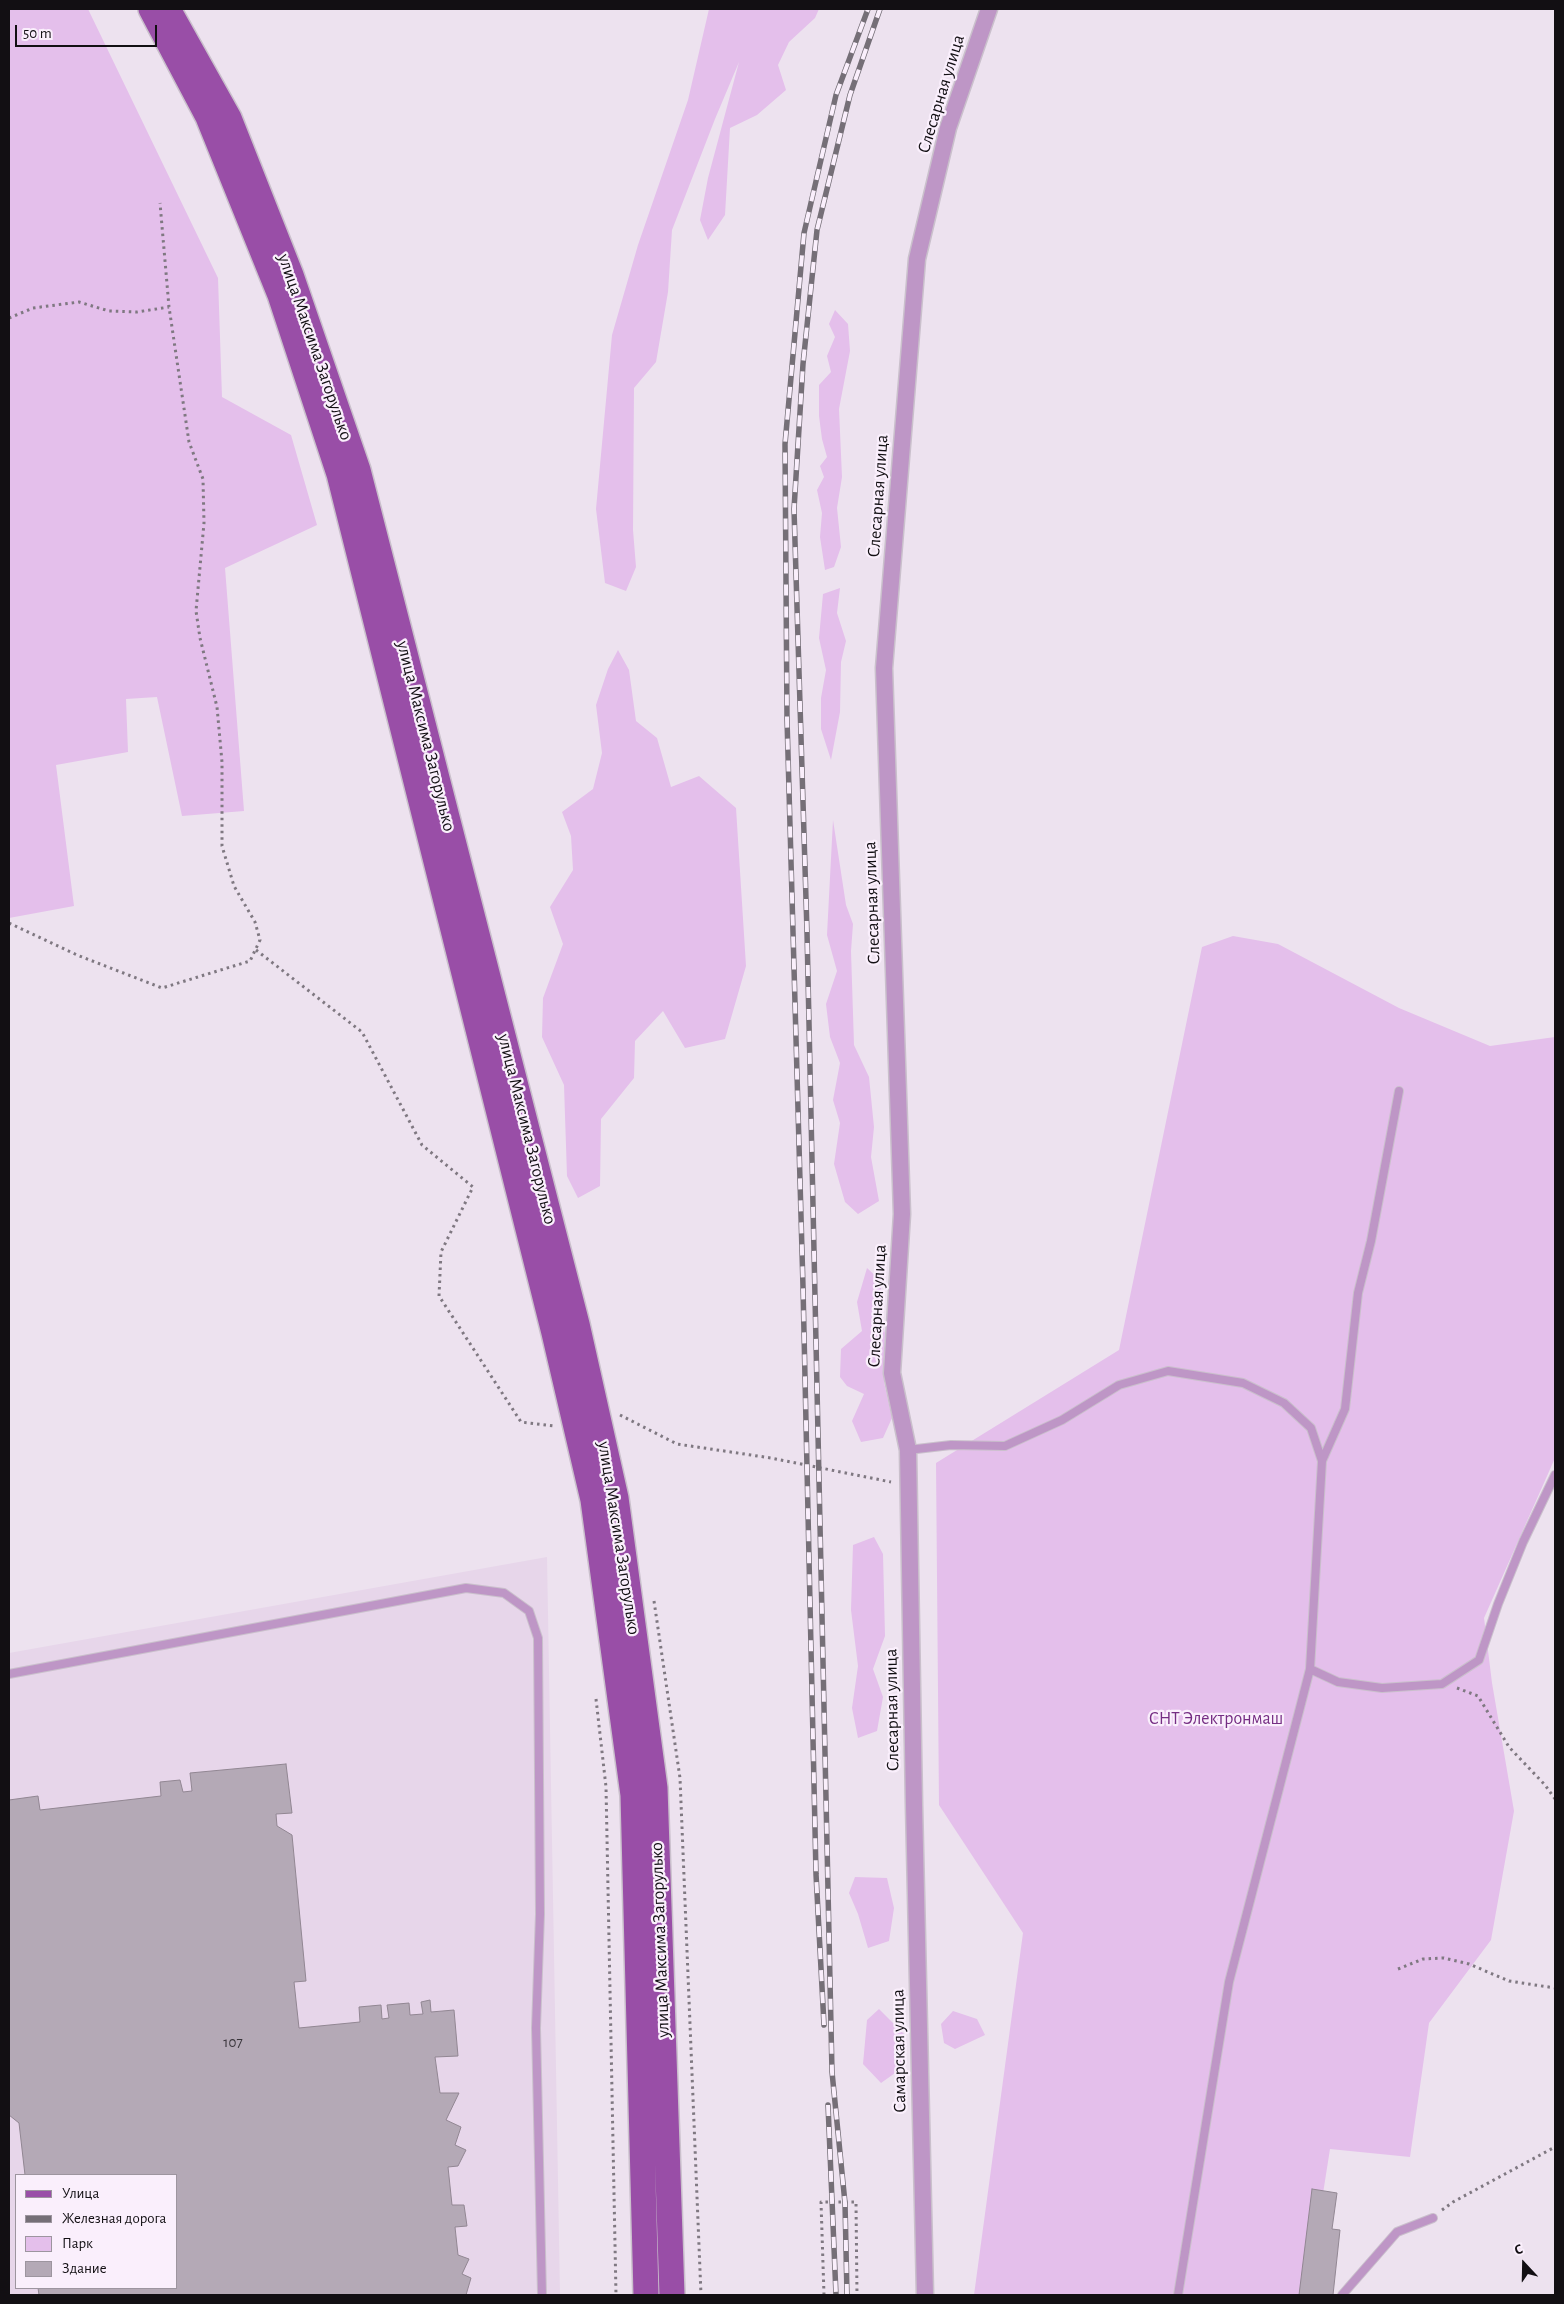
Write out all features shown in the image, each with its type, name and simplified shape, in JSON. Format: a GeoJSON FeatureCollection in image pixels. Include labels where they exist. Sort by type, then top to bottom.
{"type":"FeatureCollection","features":[{"type":"Feature","properties":{"kind":"main road","name":"улица Максима Загорулько"},"geometry":{"type":"LineString","coordinates":[[151,9],[208,117],[280,295],[338,474],[549,1313],[592,1500],[633,1795],[646,2295]]}},
{"type":"Feature","properties":{"kind":"main road","name":"улица Максима Загорулько"},"geometry":{"type":"LineString","coordinates":[[168,9],[229,118],[291,275],[358,470],[574,1314],[616,1498],[655,1788],[672,2295]]}},
{"type":"Feature","properties":{"kind":"street","name":"Слесарная улица"},"geometry":{"type":"LineString","coordinates":[[914,1805],[908,1450],[892,1373],[902,1214],[884,668],[917,259],[948,128],[988,9]]}},
{"type":"Feature","properties":{"kind":"street","name":"Самарская улица"},"geometry":{"type":"LineString","coordinates":[[914,1805],[925,2295]]}},
{"type":"Feature","properties":{"kind":"lane"},"geometry":{"type":"LineString","coordinates":[[1178,2295],[1229,1982],[1310,1669],[1322,1461],[1345,1409],[1358,1293],[1371,1241],[1399,1091]]}},
{"type":"Feature","properties":{"kind":"lane"},"geometry":{"type":"LineString","coordinates":[[908,1450],[951,1445],[1005,1446],[1062,1420],[1119,1385],[1168,1371],[1243,1383],[1284,1403],[1311,1428],[1322,1461]]}},
{"type":"Feature","properties":{"kind":"lane"},"geometry":{"type":"LineString","coordinates":[[1310,1669],[1338,1682],[1382,1688],[1442,1684],[1479,1660],[1522,1542],[1555,1475]]}},
{"type":"Feature","properties":{"kind":"lane"},"geometry":{"type":"LineString","coordinates":[[9,1674],[466,1588],[504,1593],[529,1611],[538,1638],[540,1914],[536,2028],[542,2295]]}},
{"type":"Feature","properties":{"kind":"lane"},"geometry":{"type":"LineString","coordinates":[[1342,2295],[1397,2232],[1433,2218]]}},
{"type":"Feature","properties":{"kind":"path"},"geometry":{"type":"LineString","coordinates":[[9,923],[77,955],[162,988],[250,961],[260,940],[255,922],[234,886],[222,846],[222,762],[217,707],[200,638],[196,611],[204,523],[203,479],[189,442],[169,307],[160,203]]}},
{"type":"Feature","properties":{"kind":"path"},"geometry":{"type":"LineString","coordinates":[[9,318],[33,308],[78,302],[118,311],[137,312],[169,307]]}},
{"type":"Feature","properties":{"kind":"path"},"geometry":{"type":"LineString","coordinates":[[256,950],[362,1032],[422,1145],[474,1187],[441,1252],[439,1296],[521,1422],[557,1426],[555,1417]]}},
{"type":"Feature","properties":{"kind":"path"},"geometry":{"type":"LineString","coordinates":[[619,1415],[677,1444],[771,1458],[909,1486]]}},
{"type":"Feature","properties":{"kind":"path"},"geometry":{"type":"LineString","coordinates":[[1442,1684],[1478,1696],[1509,1747],[1545,1785],[1555,1800]]}},
{"type":"Feature","properties":{"kind":"path"},"geometry":{"type":"LineString","coordinates":[[595,1690],[606,1787],[616,2295]]}},
{"type":"Feature","properties":{"kind":"path"},"geometry":{"type":"LineString","coordinates":[[1398,1969],[1423,1959],[1444,1958],[1469,1964],[1509,1980],[1555,1988]]}},
{"type":"Feature","properties":{"kind":"path"},"geometry":{"type":"LineString","coordinates":[[1433,2218],[1453,2202],[1555,2147]]}},
{"type":"Feature","properties":{"kind":"path"},"geometry":{"type":"LineString","coordinates":[[824,2295],[821,2202],[856,2202],[858,2295]]}},
{"type":"Feature","properties":{"kind":"shaded area"},"geometry":{"type":"Polygon","coordinates":[[[547,1557],[560,2295],[9,2295],[9,1653],[547,1557]]]}},
{"type":"Feature","properties":{"kind":"green space"},"geometry":{"type":"Polygon","coordinates":[[[9,9],[88,9],[218,278],[222,397],[291,435],[317,525],[225,568],[244,811],[182,816],[157,697],[126,699],[128,752],[56,765],[74,906],[9,918],[9,9]]]}},
{"type":"Feature","properties":{"kind":"green space"},"geometry":{"type":"Polygon","coordinates":[[[709,9],[819,9],[815,18],[789,42],[778,65],[786,90],[757,115],[730,128],[725,215],[708,240],[700,220],[708,178],[739,62],[672,230],[668,292],[656,362],[634,388],[633,530],[636,567],[626,591],[605,583],[596,509],[612,335],[638,245],[688,100],[709,9]]]}},
{"type":"Feature","properties":{"kind":"green space"},"geometry":{"type":"Polygon","coordinates":[[[835,310],[848,324],[850,351],[839,409],[842,477],[837,508],[841,547],[834,567],[825,570],[820,537],[822,513],[817,490],[824,477],[820,466],[827,457],[819,416],[819,385],[831,372],[827,356],[835,337],[829,324],[835,310]]]}},
{"type":"Feature","properties":{"kind":"green space"},"geometry":{"type":"Polygon","coordinates":[[[840,588],[837,613],[846,641],[841,662],[840,712],[831,760],[821,729],[821,698],[826,670],[819,638],[823,594],[840,588]]]}},
{"type":"Feature","properties":{"kind":"green space"},"geometry":{"type":"Polygon","coordinates":[[[618,650],[629,670],[636,721],[657,738],[671,787],[699,776],[736,808],[746,966],[725,1039],[685,1048],[663,1011],[635,1041],[634,1078],[601,1119],[600,1186],[578,1198],[567,1176],[564,1085],[542,1037],[543,998],[563,944],[550,907],[573,870],[571,836],[562,812],[593,789],[602,753],[596,705],[608,669],[618,650]]]}},
{"type":"Feature","properties":{"kind":"green space"},"geometry":{"type":"Polygon","coordinates":[[[833,820],[846,905],[853,924],[851,951],[854,1045],[869,1077],[874,1127],[871,1157],[879,1201],[858,1214],[845,1202],[834,1164],[840,1123],[833,1100],[840,1063],[830,1037],[826,1004],[837,971],[827,935],[833,820]]]}},
{"type":"Feature","properties":{"kind":"green space","name":"СНТ Электронмаш"},"geometry":{"type":"Polygon","coordinates":[[[1233,936],[1278,944],[1399,1008],[1490,1046],[1555,1037],[1555,1458],[1484,1618],[1492,1683],[1514,1811],[1491,1940],[1429,2023],[1410,2157],[1330,2149],[1307,2295],[974,2295],[1023,1933],[939,1805],[936,1463],[1119,1350],[1202,947],[1233,936]]]}},
{"type":"Feature","properties":{"kind":"green space"},"geometry":{"type":"Polygon","coordinates":[[[867,1268],[882,1282],[878,1307],[885,1333],[884,1382],[892,1418],[883,1438],[861,1442],[852,1421],[864,1394],[847,1386],[840,1377],[841,1349],[862,1331],[857,1302],[867,1268]]]}},
{"type":"Feature","properties":{"kind":"green space"},"geometry":{"type":"Polygon","coordinates":[[[874,1537],[883,1554],[885,1636],[873,1669],[883,1697],[877,1731],[858,1738],[852,1708],[858,1666],[851,1610],[853,1545],[874,1537]]]}},
{"type":"Feature","properties":{"kind":"green space"},"geometry":{"type":"Polygon","coordinates":[[[855,1877],[887,1878],[894,1908],[889,1941],[868,1948],[858,1914],[849,1893],[855,1877]]]}},
{"type":"Feature","properties":{"kind":"green space"},"geometry":{"type":"Polygon","coordinates":[[[879,2009],[905,2035],[902,2068],[881,2083],[863,2064],[867,2020],[879,2009]]]}},
{"type":"Feature","properties":{"kind":"green space"},"geometry":{"type":"Polygon","coordinates":[[[953,2011],[977,2019],[985,2035],[955,2049],[944,2043],[941,2024],[953,2011]]]}},
{"type":"Feature","properties":{"kind":"building"},"geometry":{"type":"Polygon","coordinates":[[[286,1764],[292,1813],[276,1814],[277,1826],[292,1835],[306,1981],[294,1982],[299,2028],[360,2022],[359,2007],[381,2005],[382,2019],[389,2018],[387,2005],[409,2003],[410,2015],[423,2014],[421,2002],[430,2000],[431,2012],[454,2010],[458,2056],[435,2057],[440,2093],[459,2093],[446,2120],[461,2127],[455,2145],[466,2150],[458,2166],[448,2167],[452,2205],[464,2205],[467,2226],[455,2227],[458,2255],[469,2259],[462,2274],[471,2278],[466,2295],[39,2295],[38,2289],[178,2289],[178,2174],[25,2174],[19,2123],[9,2115],[9,1800],[38,1796],[40,1810],[161,1796],[160,1782],[180,1780],[183,1792],[192,1791],[190,1773],[286,1764]]]}},
{"type":"Feature","properties":{"kind":"building"},"geometry":{"type":"Polygon","coordinates":[[[1312,2189],[1337,2193],[1332,2229],[1340,2230],[1333,2295],[1299,2295],[1312,2189]]]}},
{"type":"Feature","properties":{"kind":"railway"},"geometry":{"type":"LineString","coordinates":[[824,2025],[816,1874],[803,1287],[787,719],[785,444],[804,233],[836,95],[868,9]]}},
{"type":"Feature","properties":{"kind":"railway"},"geometry":{"type":"LineString","coordinates":[[847,2295],[845,2203],[832,2072],[807,932],[794,509],[803,364],[817,230],[850,95],[880,9]]}},
{"type":"Feature","properties":{"kind":"railway"},"geometry":{"type":"LineString","coordinates":[[828,2105],[836,2295]]}}]}
